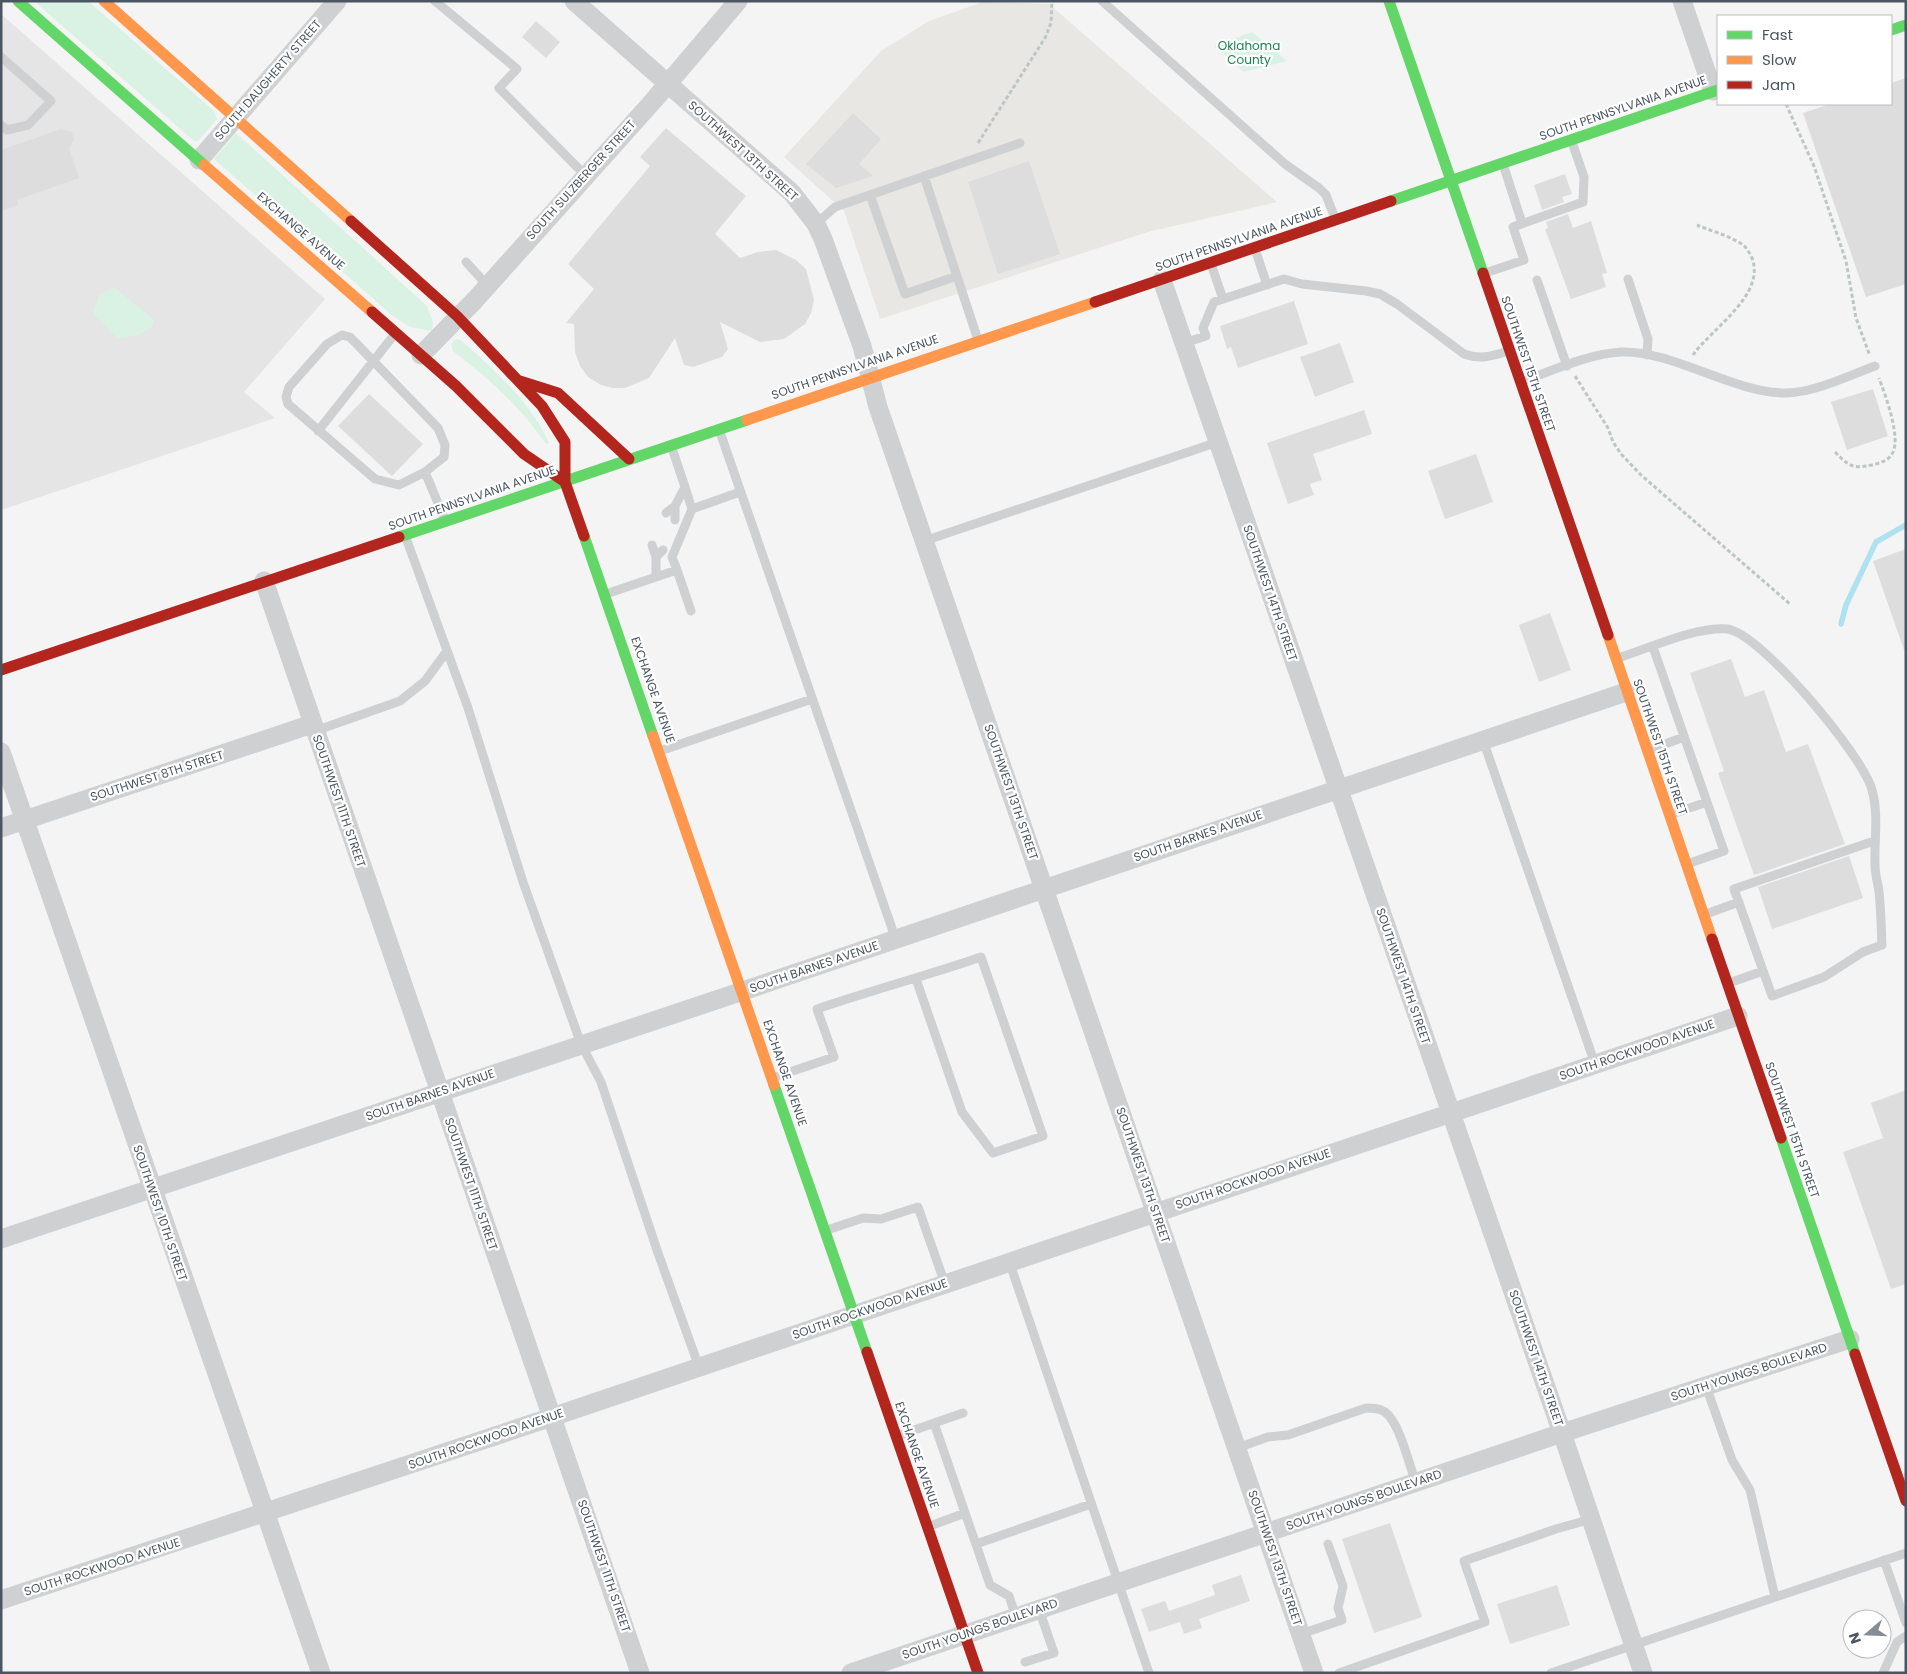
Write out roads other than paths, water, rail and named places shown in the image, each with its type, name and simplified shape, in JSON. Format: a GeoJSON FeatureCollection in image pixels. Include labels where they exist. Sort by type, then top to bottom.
{"type":"FeatureCollection","features":[{"type":"Feature","properties":{"kind":"main road","name":"EXCHANGE AVENUE"},"geometry":{"type":"LineString","coordinates":[[18,1],[421,355],[492,420],[524,454],[565,482]]}},
{"type":"Feature","properties":{"kind":"main road","name":"EXCHANGE AVENUE"},"geometry":{"type":"LineString","coordinates":[[104,1],[457,316],[542,406],[565,442],[565,482],[606,594],[978,1673]]}},
{"type":"Feature","properties":{"kind":"main road","name":"SOUTHWEST 15TH STREET"},"geometry":{"type":"LineString","coordinates":[[1389,1],[1906,1501]]}},
{"type":"Feature","properties":{"kind":"main road"},"geometry":{"type":"LineString","coordinates":[[1892,30],[1906,25]]}},
{"type":"Feature","properties":{"kind":"main road","name":"SOUTH PENNSYLVANIA AVENUE"},"geometry":{"type":"LineString","coordinates":[[1,670],[565,482],[670,444],[1162,280],[1716,90]]}},
{"type":"Feature","properties":{"kind":"main road"},"geometry":{"type":"LineString","coordinates":[[520,381],[558,393],[629,459]]}},
{"type":"Feature","properties":{"kind":"street","name":"SOUTH DAUGHERTY STREET"},"geometry":{"type":"LineString","coordinates":[[199,160],[337,1]]}},
{"type":"Feature","properties":{"kind":"street","name":"SOUTHWEST 13TH STREET"},"geometry":{"type":"LineString","coordinates":[[574,1],[792,193],[816,224],[862,346],[878,407],[1314,1673]]}},
{"type":"Feature","properties":{"kind":"street","name":"SOUTH SULZBERGER STREET"},"geometry":{"type":"LineString","coordinates":[[421,355],[457,316],[475,300],[486,284],[654,100],[738,1]]}},
{"type":"Feature","properties":{"kind":"street"},"geometry":{"type":"LineString","coordinates":[[1682,1],[1716,90]]}},
{"type":"Feature","properties":{"kind":"street","name":"SOUTHWEST 14TH STREET"},"geometry":{"type":"LineString","coordinates":[[1162,280],[1562,1433],[1642,1673]]}},
{"type":"Feature","properties":{"kind":"street","name":"SOUTHWEST 11TH STREET"},"geometry":{"type":"LineString","coordinates":[[264,581],[640,1673]]}},
{"type":"Feature","properties":{"kind":"street","name":"SOUTH BARNES AVENUE"},"geometry":{"type":"LineString","coordinates":[[1,1239],[896,940],[1044,888],[1626,692]]}},
{"type":"Feature","properties":{"kind":"street","name":"SOUTHWEST 8TH STREET"},"geometry":{"type":"LineString","coordinates":[[1,828],[314,727]]}},
{"type":"Feature","properties":{"kind":"street","name":"SOUTHWEST 10TH STREET"},"geometry":{"type":"LineString","coordinates":[[1,752],[321,1673]]}},
{"type":"Feature","properties":{"kind":"street","name":"SOUTH ROCKWOOD AVENUE"},"geometry":{"type":"LineString","coordinates":[[1,1600],[552,1417],[1738,1016]]}},
{"type":"Feature","properties":{"kind":"street","name":"SOUTH YOUNGS BOULEVARD"},"geometry":{"type":"LineString","coordinates":[[851,1673],[1562,1433],[1850,1339]]}},
{"type":"Feature","properties":{"kind":"lane"},"geometry":{"type":"LineString","coordinates":[[435,1],[517,69],[499,88],[585,175]]}},
{"type":"Feature","properties":{"kind":"lane"},"geometry":{"type":"LineString","coordinates":[[1102,1],[1285,164],[1319,188],[1326,196],[1336,221]]}},
{"type":"Feature","properties":{"kind":"lane"},"geometry":{"type":"LineString","coordinates":[[1,57],[51,101],[28,125],[7,130],[1,125]]}},
{"type":"Feature","properties":{"kind":"lane"},"geometry":{"type":"LineString","coordinates":[[1483,274],[1524,260],[1513,226],[1583,202],[1584,177],[1571,141]]}},
{"type":"Feature","properties":{"kind":"lane"},"geometry":{"type":"LineString","coordinates":[[816,224],[836,207],[1020,143]]}},
{"type":"Feature","properties":{"kind":"lane"},"geometry":{"type":"LineString","coordinates":[[1502,164],[1522,223]]}},
{"type":"Feature","properties":{"kind":"lane"},"geometry":{"type":"LineString","coordinates":[[924,176],[978,340]]}},
{"type":"Feature","properties":{"kind":"lane"},"geometry":{"type":"LineString","coordinates":[[870,195],[905,294],[956,276]]}},
{"type":"Feature","properties":{"kind":"lane"},"geometry":{"type":"LineString","coordinates":[[1254,248],[1267,284]]}},
{"type":"Feature","properties":{"kind":"lane"},"geometry":{"type":"LineString","coordinates":[[466,262],[486,284]]}},
{"type":"Feature","properties":{"kind":"lane"},"geometry":{"type":"LineString","coordinates":[[1210,263],[1223,299]]}},
{"type":"Feature","properties":{"kind":"lane"},"geometry":{"type":"LineString","coordinates":[[1184,343],[1206,336],[1203,328],[1214,302],[1284,279],[1302,284],[1380,294],[1464,354],[1476,358],[1486,358],[1509,351]]}},
{"type":"Feature","properties":{"kind":"lane"},"geometry":{"type":"LineString","coordinates":[[1628,279],[1648,339],[1647,355]]}},
{"type":"Feature","properties":{"kind":"lane"},"geometry":{"type":"LineString","coordinates":[[1538,280],[1567,366]]}},
{"type":"Feature","properties":{"kind":"lane"},"geometry":{"type":"LineString","coordinates":[[318,431],[372,360],[396,333]]}},
{"type":"Feature","properties":{"kind":"lane"},"geometry":{"type":"LineString","coordinates":[[342,335],[350,336],[372,360],[438,428],[445,445],[444,457],[425,472],[399,485],[375,479],[288,404],[286,396],[289,387],[328,344],[342,335]]}},
{"type":"Feature","properties":{"kind":"lane"},"geometry":{"type":"LineString","coordinates":[[1520,382],[1596,356],[1622,352],[1647,355],[1765,391],[1788,393],[1813,388],[1874,366]]}},
{"type":"Feature","properties":{"kind":"lane"},"geometry":{"type":"LineString","coordinates":[[719,428],[896,940]]}},
{"type":"Feature","properties":{"kind":"lane"},"geometry":{"type":"LineString","coordinates":[[924,541],[1218,442]]}},
{"type":"Feature","properties":{"kind":"lane"},"geometry":{"type":"LineString","coordinates":[[670,444],[692,509],[672,557],[691,611]]}},
{"type":"Feature","properties":{"kind":"lane"},"geometry":{"type":"LineString","coordinates":[[425,472],[446,522]]}},
{"type":"Feature","properties":{"kind":"lane"},"geometry":{"type":"LineString","coordinates":[[666,513],[675,506],[685,487]]}},
{"type":"Feature","properties":{"kind":"lane"},"geometry":{"type":"LineString","coordinates":[[692,509],[740,492]]}},
{"type":"Feature","properties":{"kind":"lane"},"geometry":{"type":"LineString","coordinates":[[675,506],[675,520]]}},
{"type":"Feature","properties":{"kind":"lane"},"geometry":{"type":"LineString","coordinates":[[405,535],[468,708],[522,882],[581,1044],[601,1082],[658,1253],[699,1367]]}},
{"type":"Feature","properties":{"kind":"lane"},"geometry":{"type":"LineString","coordinates":[[652,545],[656,557],[656,577]]}},
{"type":"Feature","properties":{"kind":"lane"},"geometry":{"type":"LineString","coordinates":[[656,557],[663,550]]}},
{"type":"Feature","properties":{"kind":"lane"},"geometry":{"type":"LineString","coordinates":[[606,594],[677,570]]}},
{"type":"Feature","properties":{"kind":"lane"},"geometry":{"type":"LineString","coordinates":[[1615,659],[1690,634],[1729,629],[1743,634],[1756,643],[1807,696],[1866,772],[1872,790],[1876,819],[1874,841],[1882,945],[1863,952],[1824,977],[1772,996],[1734,889],[1874,841]]}},
{"type":"Feature","properties":{"kind":"lane"},"geometry":{"type":"LineString","coordinates":[[1653,647],[1724,851],[1686,864]]}},
{"type":"Feature","properties":{"kind":"lane"},"geometry":{"type":"LineString","coordinates":[[314,727],[400,701],[425,681],[447,651]]}},
{"type":"Feature","properties":{"kind":"lane"},"geometry":{"type":"LineString","coordinates":[[660,751],[812,699]]}},
{"type":"Feature","properties":{"kind":"lane"},"geometry":{"type":"LineString","coordinates":[[1647,751],[1684,737]]}},
{"type":"Feature","properties":{"kind":"lane"},"geometry":{"type":"LineString","coordinates":[[1483,740],[1595,1064]]}},
{"type":"Feature","properties":{"kind":"lane"},"geometry":{"type":"LineString","coordinates":[[1669,815],[1707,802]]}},
{"type":"Feature","properties":{"kind":"lane"},"geometry":{"type":"LineString","coordinates":[[1703,915],[1739,902]]}},
{"type":"Feature","properties":{"kind":"lane"},"geometry":{"type":"LineString","coordinates":[[772,1078],[834,1057],[817,1009],[882,986],[916,980],[981,957],[1043,1136],[993,1153],[962,1112],[916,980]]}},
{"type":"Feature","properties":{"kind":"lane"},"geometry":{"type":"LineString","coordinates":[[1727,984],[1763,971]]}},
{"type":"Feature","properties":{"kind":"lane"},"geometry":{"type":"LineString","coordinates":[[825,1231],[864,1218],[881,1219],[918,1207],[945,1284]]}},
{"type":"Feature","properties":{"kind":"lane"},"geometry":{"type":"LineString","coordinates":[[1010,1261],[1149,1673]]}},
{"type":"Feature","properties":{"kind":"lane"},"geometry":{"type":"LineString","coordinates":[[1706,1386],[1727,1446],[1750,1490],[1775,1597]]}},
{"type":"Feature","properties":{"kind":"lane"},"geometry":{"type":"LineString","coordinates":[[1237,1448],[1268,1437],[1288,1434],[1366,1408],[1379,1409],[1386,1413],[1394,1424],[1416,1483]]}},
{"type":"Feature","properties":{"kind":"lane"},"geometry":{"type":"LineString","coordinates":[[896,1436],[963,1413]]}},
{"type":"Feature","properties":{"kind":"lane"},"geometry":{"type":"LineString","coordinates":[[934,1423],[990,1585],[1009,1596],[1016,1617]]}},
{"type":"Feature","properties":{"kind":"lane"},"geometry":{"type":"LineString","coordinates":[[976,1544],[1091,1504]]}},
{"type":"Feature","properties":{"kind":"lane"},"geometry":{"type":"LineString","coordinates":[[927,1526],[965,1513]]}},
{"type":"Feature","properties":{"kind":"lane"},"geometry":{"type":"LineString","coordinates":[[1338,1673],[1485,1622],[1464,1560],[1591,1519]]}},
{"type":"Feature","properties":{"kind":"lane"},"geometry":{"type":"LineString","coordinates":[[1301,1634],[1342,1620],[1338,1608],[1343,1586],[1328,1544]]}},
{"type":"Feature","properties":{"kind":"lane"},"geometry":{"type":"LineString","coordinates":[[1551,1673],[1906,1553]]}},
{"type":"Feature","properties":{"kind":"lane"},"geometry":{"type":"LineString","coordinates":[[1884,1560],[1906,1623]]}},
{"type":"Feature","properties":{"kind":"lane"},"geometry":{"type":"LineString","coordinates":[[1026,1662],[1054,1653],[1039,1609]]}},
{"type":"Feature","properties":{"kind":"lane"},"geometry":{"type":"LineString","coordinates":[[1883,1673],[1897,1642],[1906,1636]]}},
{"type":"Feature","properties":{"kind":"waterway"},"geometry":{"type":"LineString","coordinates":[[1841,624],[1846,605],[1876,542],[1906,525]]}},
{"type":"Feature","properties":{"kind":"park label","name":"Oklahoma County"},"geometry":{"type":"Point","coordinates":[1249,53]}}]}
